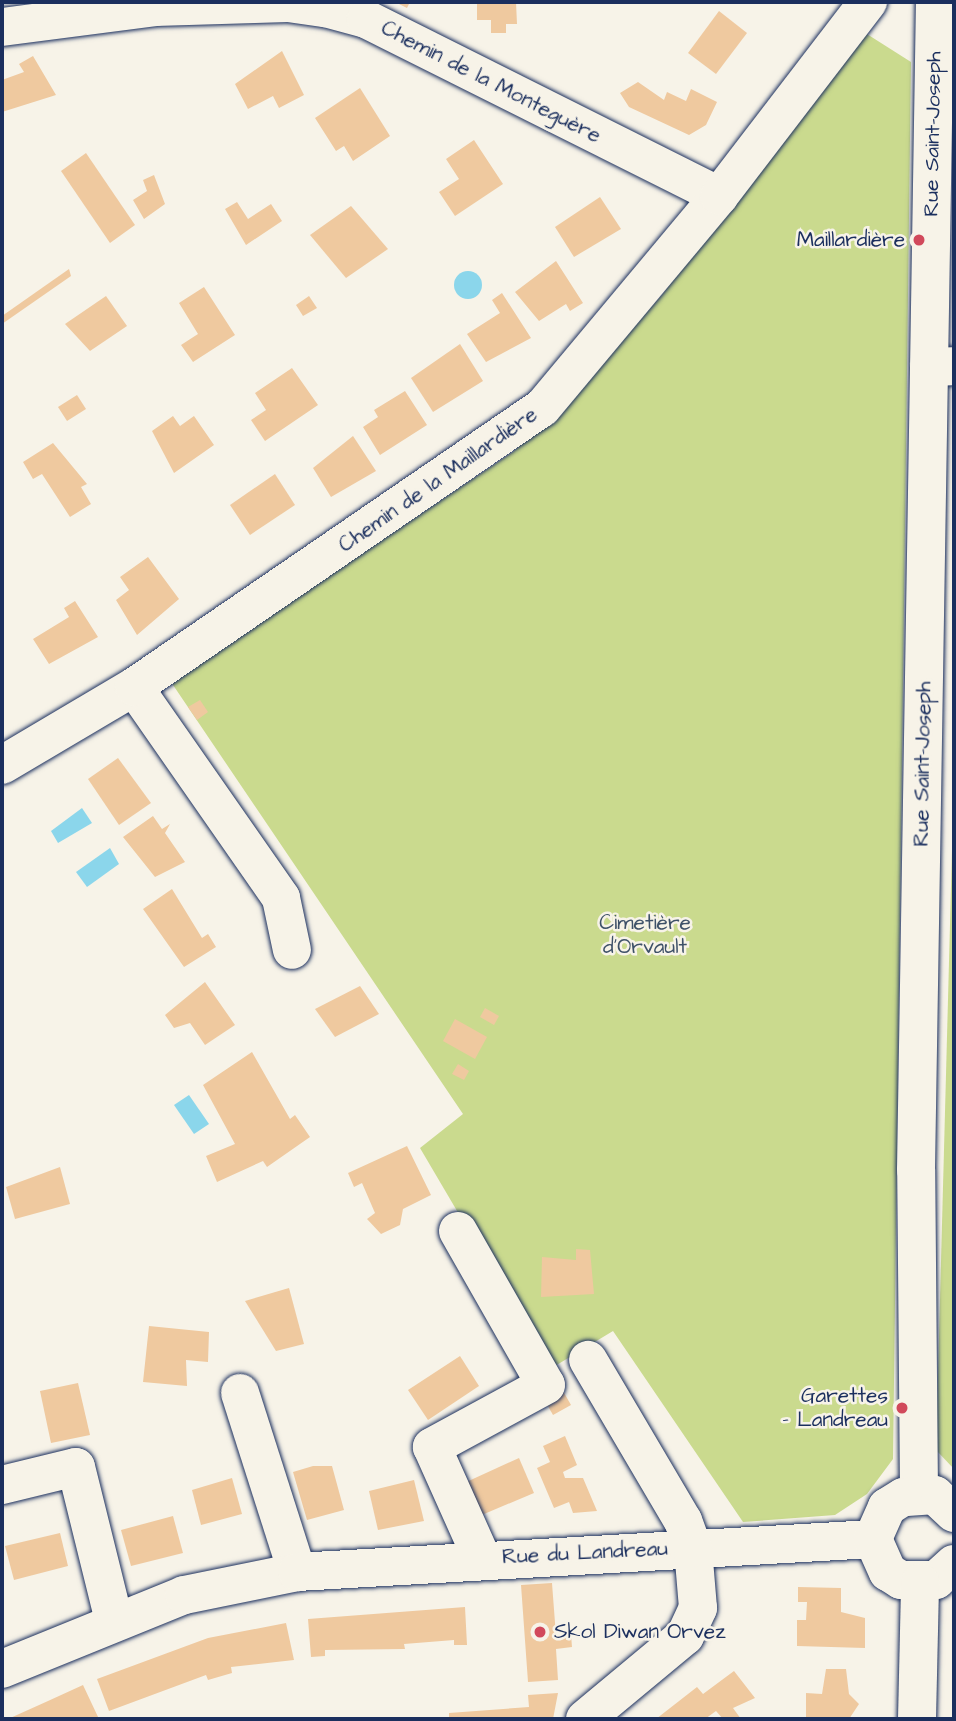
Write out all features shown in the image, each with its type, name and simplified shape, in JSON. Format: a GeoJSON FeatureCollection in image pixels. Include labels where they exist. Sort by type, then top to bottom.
{"type":"FeatureCollection","features":[{"type":"Feature","properties":{"kind":"street","name":"Chemin de la Maillardière"},"geometry":{"type":"LineString","coordinates":[[2,765],[134,687],[542,408],[719,196],[868,2]]}},
{"type":"Feature","properties":{"kind":"street","name":"Chemin de la Monteguère"},"geometry":{"type":"LineString","coordinates":[[12,17],[288,3],[367,10],[719,196]]}},
{"type":"Feature","properties":{"kind":"street","name":"Rue Saint-Joseph"},"geometry":{"type":"LineString","coordinates":[[919,1492],[916,1170],[942,367],[939,46]]}},
{"type":"Feature","properties":{"kind":"street"},"geometry":{"type":"LineString","coordinates":[[134,687],[281,898],[292,950]]}},
{"type":"Feature","properties":{"kind":"street"},"geometry":{"type":"LineString","coordinates":[[458,1231],[546,1385],[432,1447],[482,1559]]}},
{"type":"Feature","properties":{"kind":"street"},"geometry":{"type":"LineString","coordinates":[[584,1719],[685,1636],[698,1608],[693,1548],[588,1360]]}},
{"type":"Feature","properties":{"kind":"street"},"geometry":{"type":"LineString","coordinates":[[240,1393],[297,1572]]}},
{"type":"Feature","properties":{"kind":"street"},"geometry":{"type":"LineString","coordinates":[[2,1485],[76,1468],[114,1620]]}},
{"type":"Feature","properties":{"kind":"street"},"geometry":{"type":"LineString","coordinates":[[954,1513],[935,1495],[919,1492],[887,1507],[873,1539],[888,1572],[920,1583],[936,1580],[954,1564]]}},
{"type":"Feature","properties":{"kind":"street","name":"Rue du Landreau"},"geometry":{"type":"LineString","coordinates":[[2,1669],[114,1620],[184,1595],[297,1572],[482,1559],[873,1539]]}},
{"type":"Feature","properties":{"kind":"street"},"geometry":{"type":"LineString","coordinates":[[917,1719],[920,1583]]}},
{"type":"Feature","properties":{"kind":"green space","name":"Cimetière d'Orvault"},"geometry":{"type":"Polygon","coordinates":[[[859,29],[911,62],[893,1459],[867,1494],[835,1515],[743,1522],[613,1331],[550,1369],[420,1148],[463,1114],[171,682],[513,452],[559,410],[662,295],[859,29]]]}},
{"type":"Feature","properties":{"kind":"green space"},"geometry":{"type":"Polygon","coordinates":[[[954,774],[954,1469],[936,1450],[954,774]]]}},
{"type":"Feature","properties":{"kind":"water"},"geometry":{"type":"Polygon","coordinates":[[[468,271],[478,275],[482,285],[478,295],[468,299],[458,295],[454,285],[458,275],[468,271]]]}},
{"type":"Feature","properties":{"kind":"water"},"geometry":{"type":"Polygon","coordinates":[[[82,808],[92,823],[58,843],[51,831],[82,808]]]}},
{"type":"Feature","properties":{"kind":"water"},"geometry":{"type":"Polygon","coordinates":[[[110,848],[119,864],[87,887],[76,872],[110,848]]]}},
{"type":"Feature","properties":{"kind":"water"},"geometry":{"type":"Polygon","coordinates":[[[189,1095],[209,1124],[194,1134],[174,1105],[189,1095]]]}},
{"type":"Feature","properties":{"kind":"building"},"geometry":{"type":"Polygon","coordinates":[[[395,2],[410,2],[407,8],[395,2]]]}},
{"type":"Feature","properties":{"kind":"building"},"geometry":{"type":"Polygon","coordinates":[[[477,2],[516,2],[517,24],[506,24],[506,33],[491,33],[491,20],[477,20],[477,2]]]}},
{"type":"Feature","properties":{"kind":"building"},"geometry":{"type":"Polygon","coordinates":[[[719,11],[747,33],[716,74],[688,53],[719,11]]]}},
{"type":"Feature","properties":{"kind":"building"},"geometry":{"type":"Polygon","coordinates":[[[282,51],[304,95],[279,108],[273,96],[248,109],[235,84],[282,51]]]}},
{"type":"Feature","properties":{"kind":"building"},"geometry":{"type":"Polygon","coordinates":[[[33,56],[56,95],[2,112],[2,80],[24,72],[19,64],[33,56]]]}},
{"type":"Feature","properties":{"kind":"building"},"geometry":{"type":"Polygon","coordinates":[[[638,82],[664,100],[667,92],[686,101],[691,89],[717,102],[706,125],[689,135],[629,107],[620,93],[638,82]]]}},
{"type":"Feature","properties":{"kind":"building"},"geometry":{"type":"Polygon","coordinates":[[[360,88],[390,136],[353,161],[344,146],[336,151],[315,118],[360,88]]]}},
{"type":"Feature","properties":{"kind":"building"},"geometry":{"type":"Polygon","coordinates":[[[474,140],[503,184],[455,216],[439,192],[459,179],[446,159],[474,140]]]}},
{"type":"Feature","properties":{"kind":"building"},"geometry":{"type":"Polygon","coordinates":[[[86,153],[135,225],[110,243],[61,171],[86,153]]]}},
{"type":"Feature","properties":{"kind":"building"},"geometry":{"type":"Polygon","coordinates":[[[154,175],[165,204],[144,219],[133,200],[147,191],[143,180],[154,175]]]}},
{"type":"Feature","properties":{"kind":"building"},"geometry":{"type":"Polygon","coordinates":[[[600,197],[621,229],[574,257],[555,227],[600,197]]]}},
{"type":"Feature","properties":{"kind":"building"},"geometry":{"type":"Polygon","coordinates":[[[237,202],[248,219],[271,204],[282,221],[246,245],[225,209],[237,202]]]}},
{"type":"Feature","properties":{"kind":"building"},"geometry":{"type":"Polygon","coordinates":[[[351,206],[388,249],[346,278],[310,235],[351,206]]]}},
{"type":"Feature","properties":{"kind":"building"},"geometry":{"type":"Polygon","coordinates":[[[556,261],[583,303],[570,311],[566,304],[539,321],[515,292],[556,261]]]}},
{"type":"Feature","properties":{"kind":"building"},"geometry":{"type":"Polygon","coordinates":[[[69,269],[71,276],[2,324],[2,316],[69,269]]]}},
{"type":"Feature","properties":{"kind":"building"},"geometry":{"type":"Polygon","coordinates":[[[204,287],[235,335],[193,362],[181,345],[198,334],[179,303],[204,287]]]}},
{"type":"Feature","properties":{"kind":"building"},"geometry":{"type":"Polygon","coordinates":[[[502,293],[531,338],[486,362],[467,334],[500,313],[492,300],[502,293]]]}},
{"type":"Feature","properties":{"kind":"building"},"geometry":{"type":"Polygon","coordinates":[[[106,296],[127,326],[90,351],[65,324],[106,296]]]}},
{"type":"Feature","properties":{"kind":"building"},"geometry":{"type":"Polygon","coordinates":[[[309,296],[317,308],[303,316],[296,305],[309,296]]]}},
{"type":"Feature","properties":{"kind":"building"},"geometry":{"type":"Polygon","coordinates":[[[460,344],[483,381],[433,412],[411,378],[460,344]]]}},
{"type":"Feature","properties":{"kind":"building"},"geometry":{"type":"Polygon","coordinates":[[[292,368],[318,405],[265,441],[251,420],[266,410],[255,393],[292,368]]]}},
{"type":"Feature","properties":{"kind":"building"},"geometry":{"type":"Polygon","coordinates":[[[405,391],[427,425],[380,455],[363,427],[378,417],[374,410],[405,391]]]}},
{"type":"Feature","properties":{"kind":"building"},"geometry":{"type":"Polygon","coordinates":[[[77,395],[86,409],[67,421],[58,407],[77,395]]]}},
{"type":"Feature","properties":{"kind":"building"},"geometry":{"type":"Polygon","coordinates":[[[173,416],[180,426],[194,416],[214,445],[174,473],[152,431],[173,416]]]}},
{"type":"Feature","properties":{"kind":"building"},"geometry":{"type":"Polygon","coordinates":[[[353,436],[376,471],[331,497],[313,468],[353,436]]]}},
{"type":"Feature","properties":{"kind":"building"},"geometry":{"type":"Polygon","coordinates":[[[53,443],[87,484],[81,487],[91,504],[70,517],[42,474],[33,479],[23,462],[53,443]]]}},
{"type":"Feature","properties":{"kind":"building"},"geometry":{"type":"Polygon","coordinates":[[[275,474],[295,505],[250,535],[230,505],[275,474]]]}},
{"type":"Feature","properties":{"kind":"building"},"geometry":{"type":"Polygon","coordinates":[[[148,557],[179,599],[137,635],[116,600],[129,590],[120,577],[148,557]]]}},
{"type":"Feature","properties":{"kind":"building"},"geometry":{"type":"Polygon","coordinates":[[[75,601],[98,637],[49,664],[33,639],[69,617],[64,608],[75,601]]]}},
{"type":"Feature","properties":{"kind":"building"},"geometry":{"type":"Polygon","coordinates":[[[200,700],[208,712],[197,720],[188,707],[200,700]]]}},
{"type":"Feature","properties":{"kind":"building"},"geometry":{"type":"Polygon","coordinates":[[[118,758],[151,803],[119,825],[88,779],[118,758]]]}},
{"type":"Feature","properties":{"kind":"building"},"geometry":{"type":"Polygon","coordinates":[[[153,816],[162,829],[170,824],[165,833],[185,862],[155,877],[123,837],[153,816]]]}},
{"type":"Feature","properties":{"kind":"building"},"geometry":{"type":"Polygon","coordinates":[[[172,889],[202,938],[208,934],[216,947],[184,967],[143,909],[172,889]]]}},
{"type":"Feature","properties":{"kind":"building"},"geometry":{"type":"Polygon","coordinates":[[[205,982],[235,1025],[205,1045],[190,1023],[174,1028],[165,1015],[205,982]]]}},
{"type":"Feature","properties":{"kind":"building"},"geometry":{"type":"Polygon","coordinates":[[[360,986],[379,1014],[335,1037],[315,1009],[360,986]]]}},
{"type":"Feature","properties":{"kind":"building"},"geometry":{"type":"Polygon","coordinates":[[[485,1008],[499,1016],[494,1025],[480,1017],[485,1008]]]}},
{"type":"Feature","properties":{"kind":"building"},"geometry":{"type":"Polygon","coordinates":[[[455,1019],[487,1037],[475,1059],[443,1041],[455,1019]]]}},
{"type":"Feature","properties":{"kind":"building"},"geometry":{"type":"Polygon","coordinates":[[[252,1052],[290,1119],[295,1115],[310,1137],[267,1167],[263,1161],[217,1182],[206,1156],[235,1144],[203,1085],[252,1052]]]}},
{"type":"Feature","properties":{"kind":"building"},"geometry":{"type":"Polygon","coordinates":[[[458,1064],[469,1071],[464,1080],[452,1074],[458,1064]]]}},
{"type":"Feature","properties":{"kind":"building"},"geometry":{"type":"Polygon","coordinates":[[[407,1146],[431,1195],[403,1209],[400,1225],[381,1234],[367,1219],[375,1213],[362,1183],[354,1187],[348,1173],[407,1146]]]}},
{"type":"Feature","properties":{"kind":"building"},"geometry":{"type":"Polygon","coordinates":[[[60,1167],[70,1204],[15,1219],[6,1187],[60,1167]]]}},
{"type":"Feature","properties":{"kind":"building"},"geometry":{"type":"Polygon","coordinates":[[[576,1249],[590,1250],[594,1294],[541,1297],[542,1257],[576,1260],[576,1249]]]}},
{"type":"Feature","properties":{"kind":"building"},"geometry":{"type":"Polygon","coordinates":[[[289,1288],[304,1344],[276,1351],[245,1301],[289,1288]]]}},
{"type":"Feature","properties":{"kind":"building"},"geometry":{"type":"Polygon","coordinates":[[[149,1326],[209,1332],[208,1362],[186,1360],[187,1386],[143,1382],[149,1326]]]}},
{"type":"Feature","properties":{"kind":"building"},"geometry":{"type":"Polygon","coordinates":[[[460,1356],[479,1386],[428,1420],[408,1390],[460,1356]]]}},
{"type":"Feature","properties":{"kind":"building"},"geometry":{"type":"Polygon","coordinates":[[[78,1383],[90,1435],[51,1443],[40,1391],[78,1383]]]}},
{"type":"Feature","properties":{"kind":"building"},"geometry":{"type":"Polygon","coordinates":[[[563,1391],[571,1405],[553,1415],[545,1401],[563,1391]]]}},
{"type":"Feature","properties":{"kind":"building"},"geometry":{"type":"Polygon","coordinates":[[[565,1436],[577,1465],[563,1472],[565,1478],[583,1478],[597,1511],[573,1513],[569,1502],[554,1508],[537,1468],[550,1462],[543,1446],[565,1436]]]}},
{"type":"Feature","properties":{"kind":"building"},"geometry":{"type":"Polygon","coordinates":[[[519,1458],[534,1493],[477,1517],[462,1484],[519,1458]]]}},
{"type":"Feature","properties":{"kind":"building"},"geometry":{"type":"Polygon","coordinates":[[[313,1466],[332,1466],[344,1510],[307,1520],[293,1472],[313,1466]]]}},
{"type":"Feature","properties":{"kind":"building"},"geometry":{"type":"Polygon","coordinates":[[[232,1478],[242,1514],[201,1525],[192,1490],[232,1478]]]}},
{"type":"Feature","properties":{"kind":"building"},"geometry":{"type":"Polygon","coordinates":[[[414,1480],[424,1521],[378,1530],[369,1491],[414,1480]]]}},
{"type":"Feature","properties":{"kind":"building"},"geometry":{"type":"Polygon","coordinates":[[[173,1516],[183,1553],[131,1566],[121,1530],[173,1516]]]}},
{"type":"Feature","properties":{"kind":"building"},"geometry":{"type":"Polygon","coordinates":[[[60,1533],[68,1566],[14,1580],[5,1546],[60,1533]]]}},
{"type":"Feature","properties":{"kind":"building"},"geometry":{"type":"Polygon","coordinates":[[[552,1583],[556,1636],[571,1635],[572,1647],[556,1649],[558,1680],[528,1682],[521,1585],[552,1583]]]}},
{"type":"Feature","properties":{"kind":"building"},"geometry":{"type":"Polygon","coordinates":[[[798,1587],[841,1588],[841,1612],[865,1618],[865,1648],[797,1646],[797,1620],[806,1620],[807,1602],[798,1602],[798,1587]]]}},
{"type":"Feature","properties":{"kind":"building"},"geometry":{"type":"Polygon","coordinates":[[[465,1607],[467,1645],[454,1645],[454,1640],[404,1644],[405,1649],[325,1650],[325,1656],[311,1657],[308,1619],[465,1607]]]}},
{"type":"Feature","properties":{"kind":"building"},"geometry":{"type":"Polygon","coordinates":[[[286,1623],[294,1660],[231,1667],[232,1673],[208,1680],[206,1675],[109,1711],[97,1679],[208,1638],[286,1623]]]}},
{"type":"Feature","properties":{"kind":"building"},"geometry":{"type":"Polygon","coordinates":[[[826,1669],[846,1669],[849,1694],[859,1704],[849,1719],[806,1719],[806,1693],[822,1694],[826,1669]]]}},
{"type":"Feature","properties":{"kind":"building"},"geometry":{"type":"Polygon","coordinates":[[[734,1671],[755,1698],[733,1708],[741,1719],[723,1719],[716,1711],[705,1719],[656,1719],[697,1687],[703,1694],[734,1671]]]}},
{"type":"Feature","properties":{"kind":"building"},"geometry":{"type":"Polygon","coordinates":[[[83,1685],[99,1719],[8,1719],[48,1701],[83,1685]]]}},
{"type":"Feature","properties":{"kind":"building"},"geometry":{"type":"Polygon","coordinates":[[[558,1693],[553,1719],[449,1719],[449,1713],[529,1707],[528,1695],[558,1693]]]}},
{"type":"Feature","properties":{"kind":"place","name":"Maillardière"},"geometry":{"type":"Point","coordinates":[919,240]}},
{"type":"Feature","properties":{"kind":"place","name":"Garettes - Landreau"},"geometry":{"type":"Point","coordinates":[902,1408]}},
{"type":"Feature","properties":{"kind":"place","name":"Skol Diwan Orvez"},"geometry":{"type":"Point","coordinates":[540,1632]}}]}
